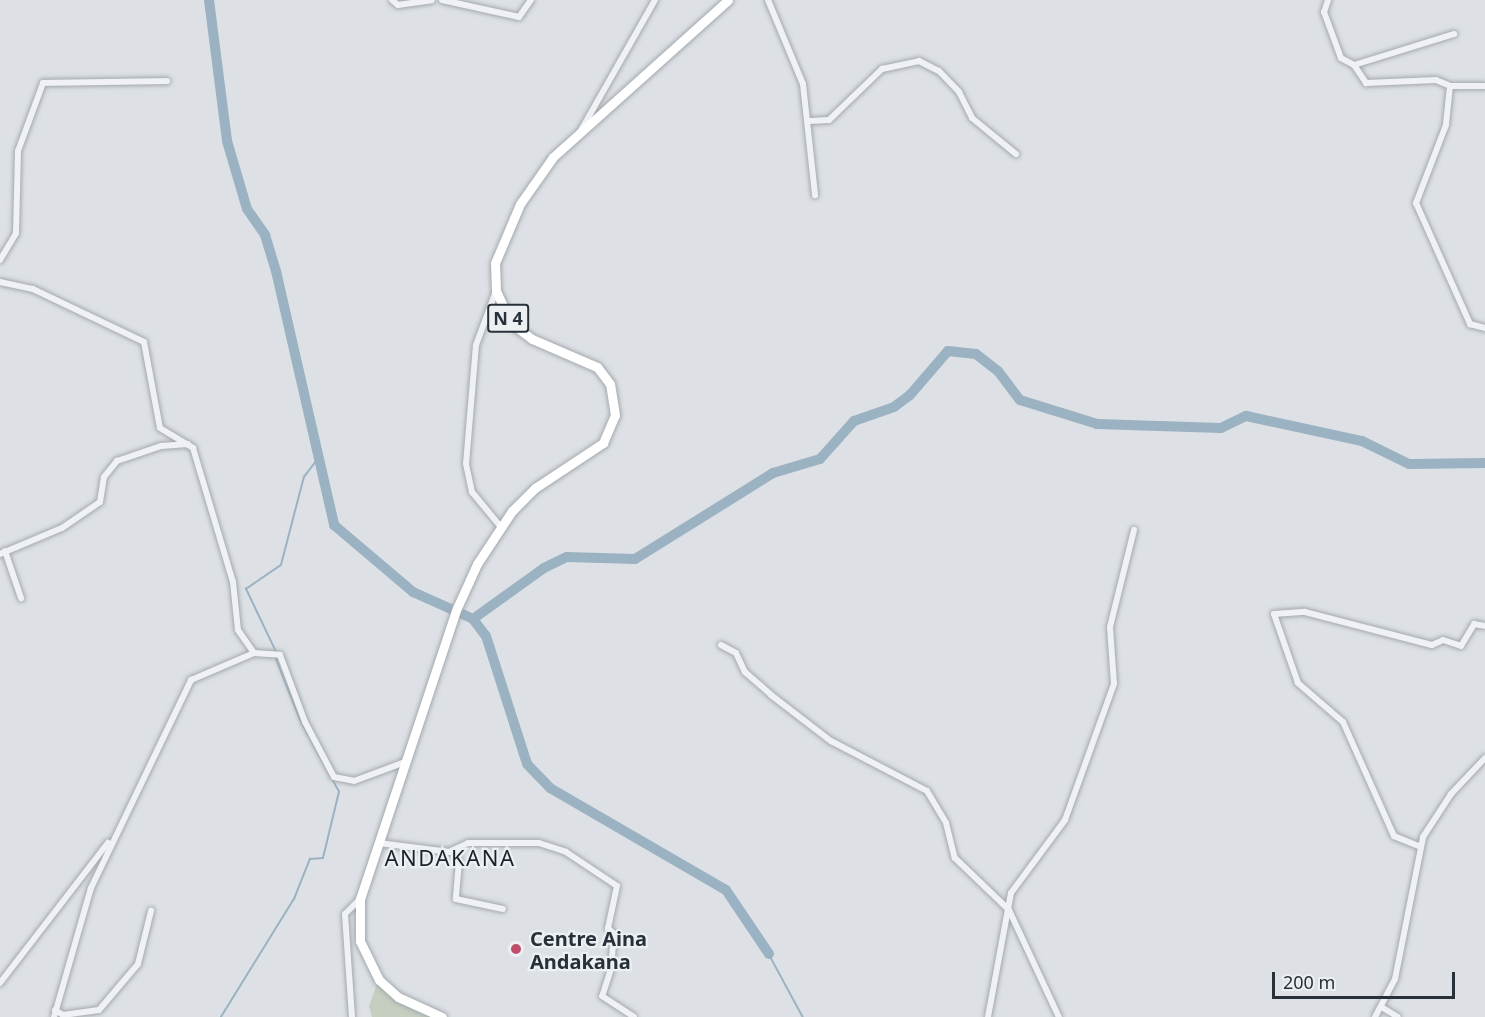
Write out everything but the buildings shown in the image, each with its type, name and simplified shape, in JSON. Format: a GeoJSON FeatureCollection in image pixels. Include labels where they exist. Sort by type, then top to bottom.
{"type":"FeatureCollection","features":[{"type":"Feature","properties":{"kind":"main road","name":"N 4"},"geometry":{"type":"LineString","coordinates":[[442,1017],[398,997],[379,980],[360,941],[360,899],[457,608],[500,526],[535,488],[603,443],[613,426],[615,404],[610,384],[597,367],[526,336],[504,313],[496,291],[495,263],[520,204],[553,158],[728,0]]}},
{"type":"Feature","properties":{"kind":"street"},"geometry":{"type":"LineString","coordinates":[[392,0],[398,5],[432,0]]}},
{"type":"Feature","properties":{"kind":"street"},"geometry":{"type":"LineString","coordinates":[[442,0],[519,17],[531,0]]}},
{"type":"Feature","properties":{"kind":"street"},"geometry":{"type":"LineString","coordinates":[[580,132],[655,0]]}},
{"type":"Feature","properties":{"kind":"street"},"geometry":{"type":"LineString","coordinates":[[768,0],[803,84],[810,121],[815,195]]}},
{"type":"Feature","properties":{"kind":"street"},"geometry":{"type":"LineString","coordinates":[[1328,0],[1324,12],[1341,58],[1354,65],[1366,83],[1436,80],[1450,86],[1485,86]]}},
{"type":"Feature","properties":{"kind":"street"},"geometry":{"type":"LineString","coordinates":[[1354,65],[1454,34]]}},
{"type":"Feature","properties":{"kind":"street"},"geometry":{"type":"LineString","coordinates":[[810,121],[829,120],[882,69],[919,61],[939,71],[959,92],[972,118],[1016,154]]}},
{"type":"Feature","properties":{"kind":"street"},"geometry":{"type":"LineString","coordinates":[[0,260],[16,233],[18,151],[43,83],[167,81]]}},
{"type":"Feature","properties":{"kind":"street"},"geometry":{"type":"LineString","coordinates":[[1450,86],[1446,125],[1416,203],[1470,324],[1485,328]]}},
{"type":"Feature","properties":{"kind":"street"},"geometry":{"type":"LineString","coordinates":[[0,282],[33,289],[139,337],[144,342],[160,428],[189,444],[233,582],[238,630],[254,653]]}},
{"type":"Feature","properties":{"kind":"street"},"geometry":{"type":"LineString","coordinates":[[496,291],[476,345],[466,464],[472,492],[500,526]]}},
{"type":"Feature","properties":{"kind":"street"},"geometry":{"type":"LineString","coordinates":[[21,598],[3,552],[62,528],[100,502],[104,477],[117,461],[161,446],[189,444]]}},
{"type":"Feature","properties":{"kind":"street"},"geometry":{"type":"LineString","coordinates":[[988,1017],[1011,893],[1065,820],[1082,764],[1103,722],[1114,684],[1110,627],[1134,530]]}},
{"type":"Feature","properties":{"kind":"street"},"geometry":{"type":"LineString","coordinates":[[1420,847],[1394,836],[1343,722],[1298,683],[1274,614],[1305,612],[1432,645],[1443,640],[1461,646],[1474,624],[1485,626]]}},
{"type":"Feature","properties":{"kind":"street"},"geometry":{"type":"LineString","coordinates":[[721,645],[736,653],[745,672],[771,695],[831,741],[927,791],[945,823],[955,858],[1009,910],[1059,1017]]}},
{"type":"Feature","properties":{"kind":"street"},"geometry":{"type":"LineString","coordinates":[[151,911],[138,964],[99,1010],[54,1014],[91,888],[114,836],[191,680],[254,653],[270,651],[280,655],[305,722],[334,777],[354,781],[405,762]]}},
{"type":"Feature","properties":{"kind":"street"},"geometry":{"type":"LineString","coordinates":[[1375,1017],[1383,1008],[1395,979],[1420,847],[1451,794],[1485,758]]}},
{"type":"Feature","properties":{"kind":"street"},"geometry":{"type":"LineString","coordinates":[[0,983],[114,836]]}},
{"type":"Feature","properties":{"kind":"street"},"geometry":{"type":"LineString","coordinates":[[379,843],[454,850],[468,843],[539,843],[566,852],[617,886],[608,928],[614,934],[611,969],[602,996],[634,1017]]}},
{"type":"Feature","properties":{"kind":"street"},"geometry":{"type":"LineString","coordinates":[[454,850],[459,862],[456,899],[503,909]]}},
{"type":"Feature","properties":{"kind":"street"},"geometry":{"type":"LineString","coordinates":[[352,1017],[345,914],[360,899]]}},
{"type":"Feature","properties":{"kind":"street"},"geometry":{"type":"LineString","coordinates":[[1383,1008],[1398,1017]]}},
{"type":"Feature","properties":{"kind":"green space"},"geometry":{"type":"Polygon","coordinates":[[[377,984],[396,998],[432,1017],[372,1017],[369,1006],[377,984]]]}},
{"type":"Feature","properties":{"kind":"waterway"},"geometry":{"type":"LineString","coordinates":[[209,0],[227,141],[247,209],[265,235],[276,271],[334,525],[413,592],[473,619],[486,636],[527,764],[550,788],[726,890],[769,954]]}},
{"type":"Feature","properties":{"kind":"waterway"},"geometry":{"type":"LineString","coordinates":[[473,619],[544,568],[567,557],[635,559],[773,473],[820,459],[854,421],[894,407],[910,395],[948,351],[976,354],[998,371],[1020,400],[1097,424],[1221,428],[1246,416],[1362,441],[1409,464],[1485,463]]}},
{"type":"Feature","properties":{"kind":"waterway"},"geometry":{"type":"LineString","coordinates":[[276,652],[246,589],[281,565],[304,477],[316,461]]}},
{"type":"Feature","properties":{"kind":"waterway"},"geometry":{"type":"LineString","coordinates":[[221,1017],[294,899],[310,859],[323,858],[339,792],[300,720],[275,657]]}},
{"type":"Feature","properties":{"kind":"waterway"},"geometry":{"type":"LineString","coordinates":[[769,954],[803,1017]]}},
{"type":"Feature","properties":{"kind":"place","name":"Centre Aina Andakana"},"geometry":{"type":"Point","coordinates":[516,949]}},
{"type":"Feature","properties":{"kind":"district","name":"ANDAKANA"},"geometry":{"type":"Point","coordinates":[450,858]}}]}
